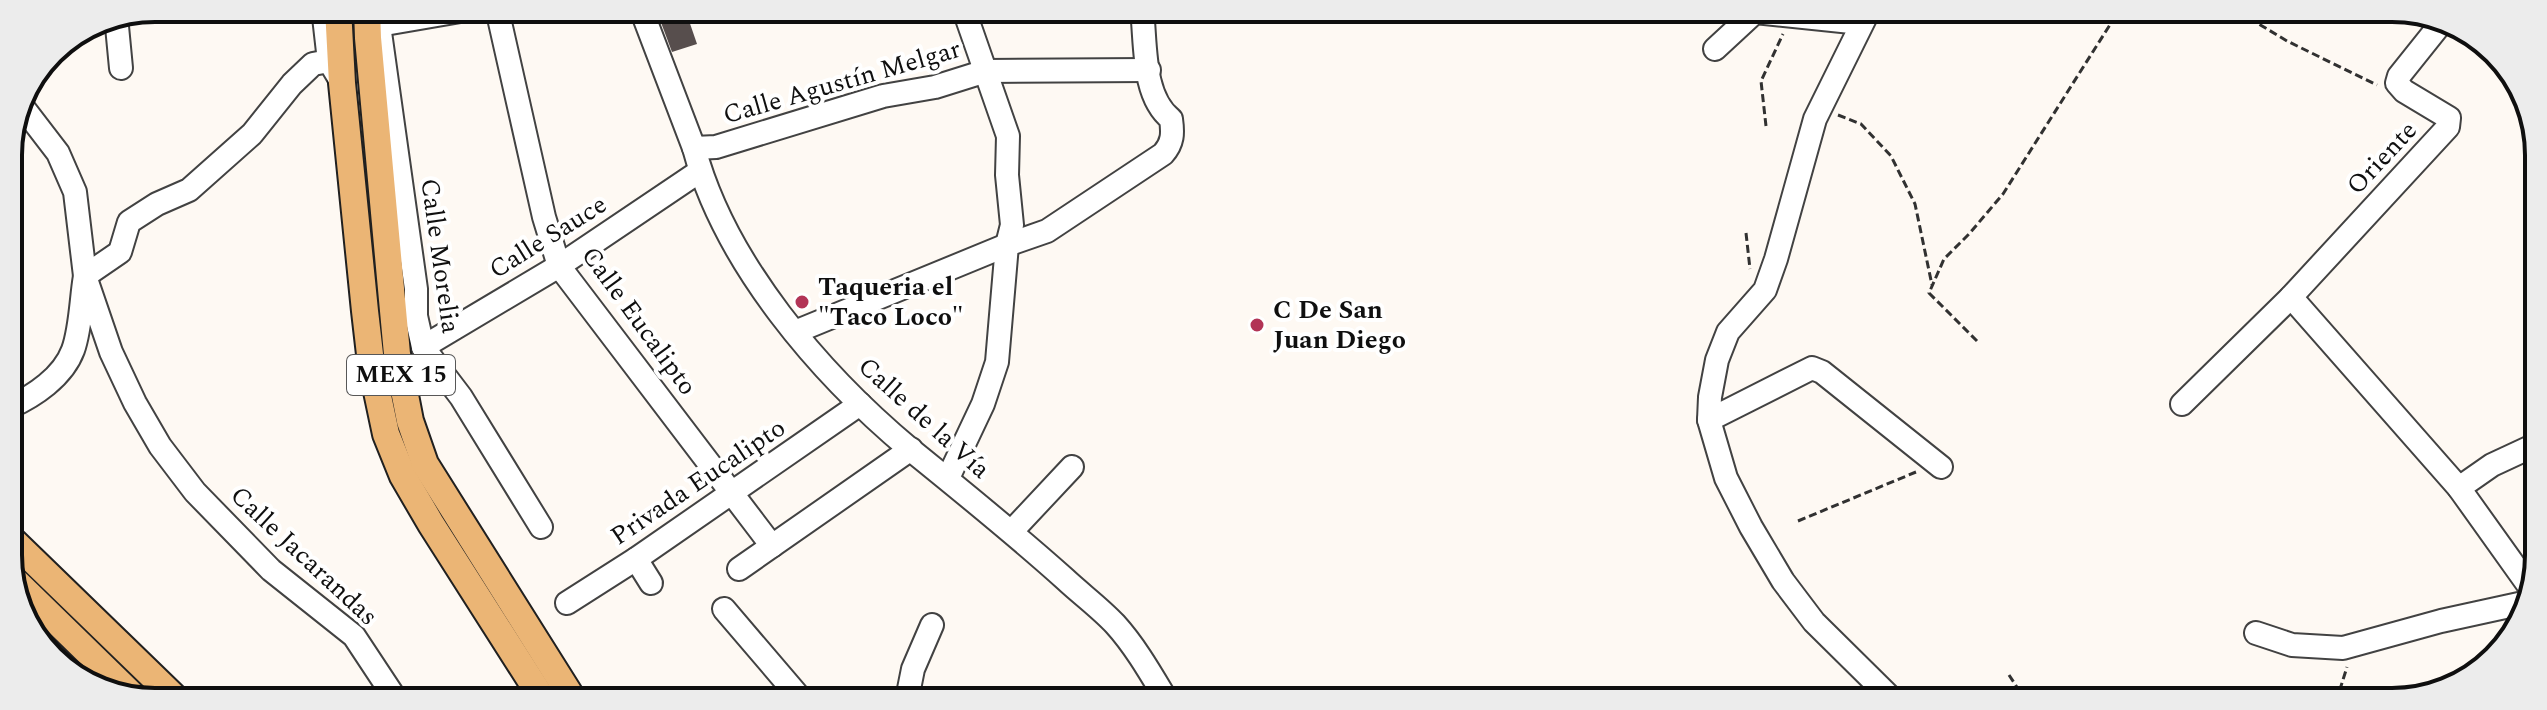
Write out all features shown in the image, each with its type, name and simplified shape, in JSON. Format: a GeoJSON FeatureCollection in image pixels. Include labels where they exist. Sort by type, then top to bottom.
{"type":"FeatureCollection","features":[{"type":"Feature","properties":{"kind":"main road","name":"MEX 15"},"geometry":{"type":"LineString","coordinates":[[338,22],[336,72],[371,363],[386,434],[403,476],[431,524],[536,688]]}},
{"type":"Feature","properties":{"kind":"main road","name":"MEX 15"},"geometry":{"type":"LineString","coordinates":[[373,22],[368,38],[403,290],[397,354],[410,421],[425,464],[566,688]]}},
{"type":"Feature","properties":{"kind":"main road"},"geometry":{"type":"LineString","coordinates":[[22,550],[164,688]]}},
{"type":"Feature","properties":{"kind":"main road"},"geometry":{"type":"LineString","coordinates":[[29,596],[104,678]]}},
{"type":"Feature","properties":{"kind":"street"},"geometry":{"type":"LineString","coordinates":[[326,22],[336,72]]}},
{"type":"Feature","properties":{"kind":"street","name":"Calle Eucalipto"},"geometry":{"type":"LineString","coordinates":[[500,22],[544,217],[559,266],[772,546]]}},
{"type":"Feature","properties":{"kind":"street","name":"Calle de la Vía"},"geometry":{"type":"LineString","coordinates":[[646,22],[721,220],[757,281],[795,332],[860,404],[1012,531],[1115,624],[1159,688]]}},
{"type":"Feature","properties":{"kind":"street"},"geometry":{"type":"LineString","coordinates":[[948,478],[983,404],[997,362],[1007,245],[1012,225],[1007,175],[1008,136],[968,22]]}},
{"type":"Feature","properties":{"kind":"street"},"geometry":{"type":"LineString","coordinates":[[795,332],[1047,231],[1163,154],[1170,146],[1171,119],[1161,111],[1155,98],[1143,22]]}},
{"type":"Feature","properties":{"kind":"street"},"geometry":{"type":"LineString","coordinates":[[1715,49],[1744,22]]}},
{"type":"Feature","properties":{"kind":"street"},"geometry":{"type":"LineString","coordinates":[[1862,22],[1815,119],[1765,290],[1728,332],[1717,360],[1709,420],[1726,478],[1783,581],[1814,622],[1881,688]]}},
{"type":"Feature","properties":{"kind":"street"},"geometry":{"type":"LineString","coordinates":[[117,28],[121,68]]}},
{"type":"Feature","properties":{"kind":"street"},"geometry":{"type":"LineString","coordinates":[[2397,83],[2399,76],[2435,30]]}},
{"type":"Feature","properties":{"kind":"street"},"geometry":{"type":"LineString","coordinates":[[22,401],[36,395],[73,350],[85,276],[120,252],[129,222],[157,204],[189,190],[252,134],[292,84],[313,64],[336,72]]}},
{"type":"Feature","properties":{"kind":"street","name":"Calle Agustín Melgar"},"geometry":{"type":"LineString","coordinates":[[694,148],[716,147],[883,96],[935,87],[986,71],[1149,70]]}},
{"type":"Feature","properties":{"kind":"street","name":"Oriente"},"geometry":{"type":"LineString","coordinates":[[2182,404],[2291,297],[2448,127],[2449,118],[2404,91],[2397,83]]}},
{"type":"Feature","properties":{"kind":"street","name":"Calle Jacarandas"},"geometry":{"type":"LineString","coordinates":[[29,115],[58,153],[75,192],[85,276],[111,352],[160,446],[195,492],[271,570],[354,636],[388,688]]}},
{"type":"Feature","properties":{"kind":"street","name":"Calle Sauce"},"geometry":{"type":"LineString","coordinates":[[423,347],[559,266],[700,171]]}},
{"type":"Feature","properties":{"kind":"street","name":"Calle Morelia"},"geometry":{"type":"LineString","coordinates":[[403,290],[416,316],[423,347],[461,397],[541,527]]}},
{"type":"Feature","properties":{"kind":"street"},"geometry":{"type":"LineString","coordinates":[[2291,297],[2459,488],[2523,577]]}},
{"type":"Feature","properties":{"kind":"street"},"geometry":{"type":"LineString","coordinates":[[1709,420],[1812,368],[1822,372],[1938,464]]}},
{"type":"Feature","properties":{"kind":"street","name":"Privada Eucalipto"},"geometry":{"type":"LineString","coordinates":[[567,603],[860,404]]}},
{"type":"Feature","properties":{"kind":"street"},"geometry":{"type":"LineString","coordinates":[[739,569],[911,449]]}},
{"type":"Feature","properties":{"kind":"street"},"geometry":{"type":"LineString","coordinates":[[2459,488],[2492,465],[2525,450]]}},
{"type":"Feature","properties":{"kind":"street"},"geometry":{"type":"LineString","coordinates":[[1012,531],[1072,467]]}},
{"type":"Feature","properties":{"kind":"street"},"geometry":{"type":"LineString","coordinates":[[636,559],[651,583]]}},
{"type":"Feature","properties":{"kind":"street"},"geometry":{"type":"LineString","coordinates":[[2256,633],[2292,645],[2343,648],[2515,605]]}},
{"type":"Feature","properties":{"kind":"street"},"geometry":{"type":"LineString","coordinates":[[724,609],[791,688]]}},
{"type":"Feature","properties":{"kind":"street"},"geometry":{"type":"LineString","coordinates":[[909,688],[913,669],[932,625]]}},
{"type":"Feature","properties":{"kind":"street"},"geometry":{"type":"LineString","coordinates":[[111,680],[136,661]]}},
{"type":"Feature","properties":{"kind":"path"},"geometry":{"type":"LineString","coordinates":[[1766,126],[1761,81],[1788,22]]}},
{"type":"Feature","properties":{"kind":"path"},"geometry":{"type":"LineString","coordinates":[[1977,341],[1929,293],[1944,259],[2003,194],[2112,22]]}},
{"type":"Feature","properties":{"kind":"path","name":"Oriente"},"geometry":{"type":"LineString","coordinates":[[2256,22],[2287,41],[2378,85],[2397,83]]}},
{"type":"Feature","properties":{"kind":"path"},"geometry":{"type":"LineString","coordinates":[[1820,108],[1861,124],[1891,156],[1915,204],[1932,286]]}},
{"type":"Feature","properties":{"kind":"path"},"geometry":{"type":"LineString","coordinates":[[1746,233],[1753,304]]}},
{"type":"Feature","properties":{"kind":"path"},"geometry":{"type":"LineString","coordinates":[[1798,521],[1938,464]]}},
{"type":"Feature","properties":{"kind":"path"},"geometry":{"type":"LineString","coordinates":[[2341,688],[2355,645]]}},
{"type":"Feature","properties":{"kind":"path"},"geometry":{"type":"LineString","coordinates":[[2009,675],[2018,688]]}},
{"type":"Feature","properties":{"kind":"building"},"geometry":{"type":"Polygon","coordinates":[[[661,22],[689,22],[697,44],[672,52],[661,22]]]}},
{"type":"Feature","properties":{"kind":"place","name":"Taqueria el \"Taco Loco\""},"geometry":{"type":"Point","coordinates":[802,302]}},
{"type":"Feature","properties":{"kind":"place","name":"C De San Juan Diego"},"geometry":{"type":"Point","coordinates":[1257,325]}}]}
